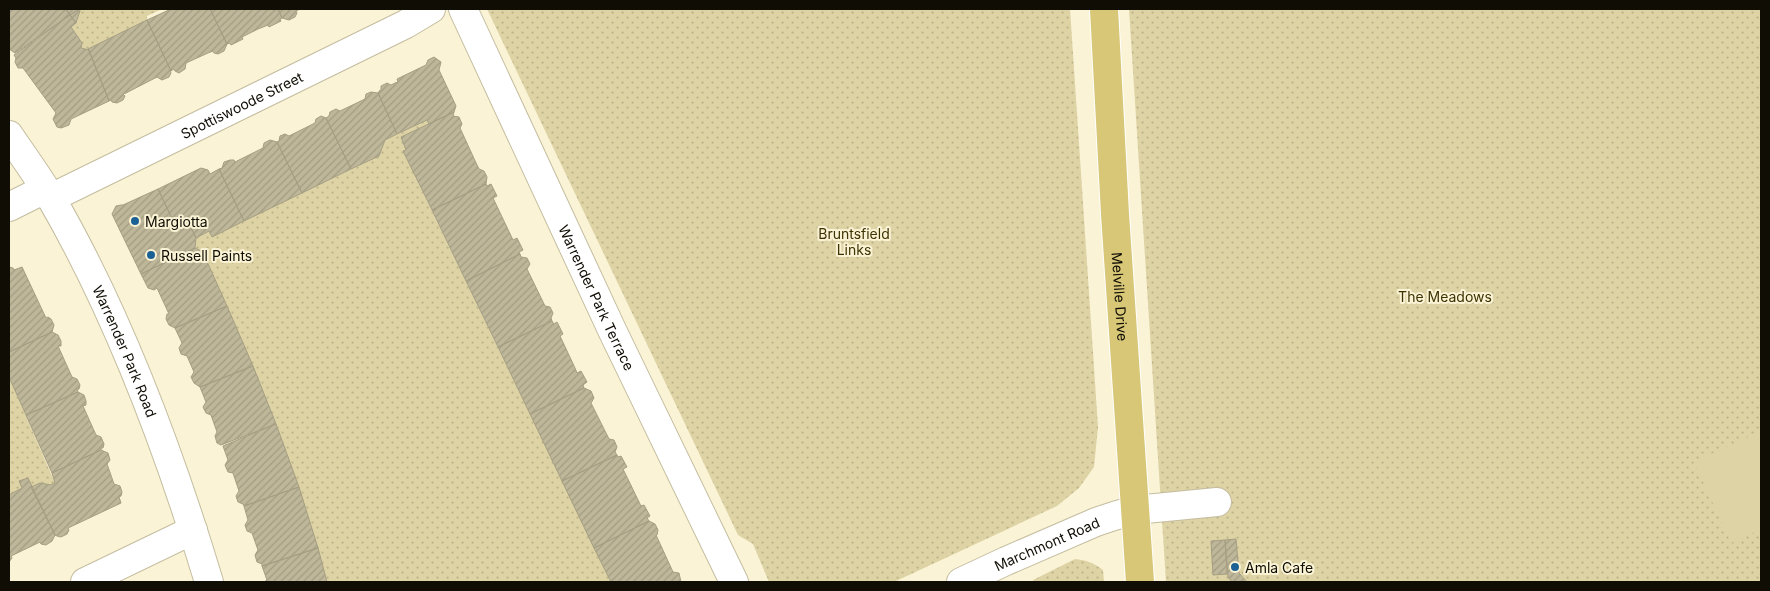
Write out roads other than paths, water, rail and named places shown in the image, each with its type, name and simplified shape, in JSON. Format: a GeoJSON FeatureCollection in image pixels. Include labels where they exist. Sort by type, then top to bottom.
{"type":"FeatureCollection","features":[{"type":"Feature","properties":{"kind":"main road","name":"Melville Drive"},"geometry":{"type":"LineString","coordinates":[[1104,9],[1115,214],[1140,582]]}},
{"type":"Feature","properties":{"kind":"street","name":"Spottiswoode Street"},"geometry":{"type":"LineString","coordinates":[[9,207],[48,193],[406,24],[431,9]]}},
{"type":"Feature","properties":{"kind":"street","name":"Warrender Park Terrace"},"geometry":{"type":"LineString","coordinates":[[463,9],[616,339],[734,582]]}},
{"type":"Feature","properties":{"kind":"street","name":"Warrender Park Road"},"geometry":{"type":"LineString","coordinates":[[9,135],[48,193],[82,256],[115,328],[149,409],[193,530],[209,582]]}},
{"type":"Feature","properties":{"kind":"street","name":"Marchmont Road"},"geometry":{"type":"LineString","coordinates":[[961,582],[1096,522],[1135,510],[1217,502]]}},
{"type":"Feature","properties":{"kind":"street"},"geometry":{"type":"LineString","coordinates":[[84,582],[193,530]]}},
{"type":"Feature","properties":{"kind":"place","name":"Margiotta"},"geometry":{"type":"Point","coordinates":[135,221]}},
{"type":"Feature","properties":{"kind":"place","name":"Russell Paints"},"geometry":{"type":"Point","coordinates":[151,255]}},
{"type":"Feature","properties":{"kind":"place","name":"Amla Cafe"},"geometry":{"type":"Point","coordinates":[1235,567]}},
{"type":"Feature","properties":{"kind":"park label","name":"Bruntsfield Links"},"geometry":{"type":"Point","coordinates":[854,242]}},
{"type":"Feature","properties":{"kind":"park label","name":"The Meadows"},"geometry":{"type":"Point","coordinates":[1445,296]}}]}
